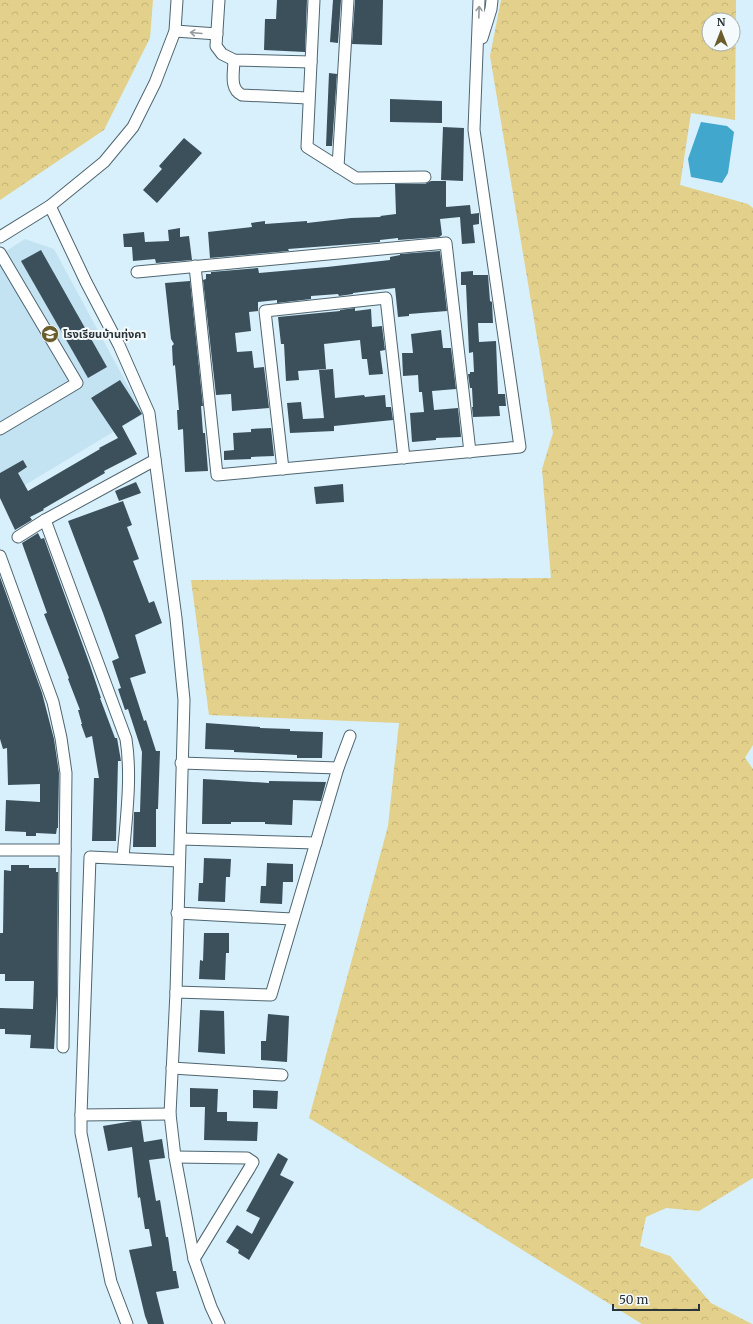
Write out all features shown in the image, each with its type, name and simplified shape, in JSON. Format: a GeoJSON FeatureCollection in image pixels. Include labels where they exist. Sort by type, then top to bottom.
{"type":"FeatureCollection","features":[{"type":"Feature","properties":{"kind":"street"},"geometry":{"type":"LineString","coordinates":[[0,237],[50,206],[104,162],[133,127],[155,83],[175,31],[177,0]]}},
{"type":"Feature","properties":{"kind":"street"},"geometry":{"type":"LineString","coordinates":[[219,0],[216,46],[218,51],[222,54],[234,60],[311,62]]}},
{"type":"Feature","properties":{"kind":"street"},"geometry":{"type":"LineString","coordinates":[[314,0],[308,98],[307,147],[356,178],[425,178]]}},
{"type":"Feature","properties":{"kind":"street"},"geometry":{"type":"LineString","coordinates":[[338,167],[348,0]]}},
{"type":"Feature","properties":{"kind":"street"},"geometry":{"type":"LineString","coordinates":[[196,266],[217,475],[520,447],[474,130],[479,0]]}},
{"type":"Feature","properties":{"kind":"street"},"geometry":{"type":"LineString","coordinates":[[477,52],[491,9],[492,0]]}},
{"type":"Feature","properties":{"kind":"street"},"geometry":{"type":"LineString","coordinates":[[175,31],[217,34]]}},
{"type":"Feature","properties":{"kind":"street"},"geometry":{"type":"LineString","coordinates":[[234,60],[233,85],[238,93],[242,95],[308,98]]}},
{"type":"Feature","properties":{"kind":"street"},"geometry":{"type":"LineString","coordinates":[[50,206],[86,282],[119,345],[149,413],[174,603],[184,700],[181,763],[181,840],[177,913],[176,992],[170,1114],[175,1157],[194,1259],[211,1308],[219,1324]]}},
{"type":"Feature","properties":{"kind":"street"},"geometry":{"type":"LineString","coordinates":[[137,272],[446,243],[470,452]]}},
{"type":"Feature","properties":{"kind":"street"},"geometry":{"type":"LineString","coordinates":[[0,253],[77,383],[0,429]]}},
{"type":"Feature","properties":{"kind":"street"},"geometry":{"type":"LineString","coordinates":[[283,469],[265,311],[386,298],[404,458]]}},
{"type":"Feature","properties":{"kind":"street"},"geometry":{"type":"LineString","coordinates":[[18,537],[155,460]]}},
{"type":"Feature","properties":{"kind":"street"},"geometry":{"type":"LineString","coordinates":[[46,520],[126,739],[129,755],[129,776],[123,858]]}},
{"type":"Feature","properties":{"kind":"street"},"geometry":{"type":"LineString","coordinates":[[0,556],[53,702],[61,738],[66,773],[63,1047]]}},
{"type":"Feature","properties":{"kind":"street"},"geometry":{"type":"LineString","coordinates":[[176,992],[271,995],[292,919],[338,768],[350,736]]}},
{"type":"Feature","properties":{"kind":"street"},"geometry":{"type":"LineString","coordinates":[[181,763],[338,768]]}},
{"type":"Feature","properties":{"kind":"street"},"geometry":{"type":"LineString","coordinates":[[181,840],[316,842]]}},
{"type":"Feature","properties":{"kind":"street"},"geometry":{"type":"LineString","coordinates":[[0,850],[65,850]]}},
{"type":"Feature","properties":{"kind":"street"},"geometry":{"type":"LineString","coordinates":[[126,1324],[112,1282],[81,1133],[90,857],[179,861]]}},
{"type":"Feature","properties":{"kind":"street"},"geometry":{"type":"LineString","coordinates":[[177,913],[292,919]]}},
{"type":"Feature","properties":{"kind":"street"},"geometry":{"type":"LineString","coordinates":[[172,1068],[282,1075]]}},
{"type":"Feature","properties":{"kind":"street"},"geometry":{"type":"LineString","coordinates":[[81,1115],[170,1114]]}},
{"type":"Feature","properties":{"kind":"street"},"geometry":{"type":"LineString","coordinates":[[175,1157],[247,1158],[252,1162],[250,1169],[194,1259]]}},
{"type":"Feature","properties":{"kind":"shaded area","name":"โรงเรียนบ้านทุ่งคา"},"geometry":{"type":"Polygon","coordinates":[[[25,239],[54,249],[143,414],[0,500],[0,255],[25,239]]]}},
{"type":"Feature","properties":{"kind":"green space"},"geometry":{"type":"Polygon","coordinates":[[[0,0],[153,0],[150,38],[104,130],[0,200],[0,0]]]}},
{"type":"Feature","properties":{"kind":"green space"},"geometry":{"type":"Polygon","coordinates":[[[501,0],[736,0],[736,12],[701,12],[701,52],[736,52],[735,120],[691,113],[680,185],[748,204],[753,208],[753,745],[745,758],[753,769],[753,1178],[699,1211],[666,1208],[646,1217],[640,1246],[670,1256],[711,1303],[752,1324],[642,1324],[309,1118],[388,826],[399,723],[209,715],[191,580],[551,578],[542,469],[553,433],[490,56],[501,0]]]}},
{"type":"Feature","properties":{"kind":"water"},"geometry":{"type":"Polygon","coordinates":[[[701,122],[727,126],[734,132],[728,173],[722,183],[691,177],[688,159],[701,122]]]}},
{"type":"Feature","properties":{"kind":"building"},"geometry":{"type":"Polygon","coordinates":[[[277,0],[307,0],[305,52],[264,50],[265,19],[276,19],[277,0]]]}},
{"type":"Feature","properties":{"kind":"building"},"geometry":{"type":"Polygon","coordinates":[[[333,0],[341,0],[338,43],[330,42],[333,0]]]}},
{"type":"Feature","properties":{"kind":"building"},"geometry":{"type":"Polygon","coordinates":[[[355,0],[383,0],[382,45],[352,44],[355,0]]]}},
{"type":"Feature","properties":{"kind":"building"},"geometry":{"type":"Polygon","coordinates":[[[329,73],[337,74],[332,146],[326,146],[329,73]]]}},
{"type":"Feature","properties":{"kind":"building"},"geometry":{"type":"Polygon","coordinates":[[[390,99],[442,101],[442,123],[390,122],[390,99]]]}},
{"type":"Feature","properties":{"kind":"building"},"geometry":{"type":"Polygon","coordinates":[[[443,127],[464,128],[463,181],[441,180],[443,127]]]}},
{"type":"Feature","properties":{"kind":"building"},"geometry":{"type":"Polygon","coordinates":[[[184,138],[202,153],[157,203],[143,190],[162,169],[159,166],[184,138]]]}},
{"type":"Feature","properties":{"kind":"building"},"geometry":{"type":"Polygon","coordinates":[[[431,181],[446,181],[446,207],[470,205],[471,214],[479,213],[479,224],[473,225],[475,243],[462,244],[460,217],[440,219],[442,235],[439,237],[398,240],[398,238],[380,240],[380,242],[288,249],[289,251],[210,258],[208,232],[252,227],[251,223],[265,221],[265,224],[307,221],[307,223],[351,218],[381,217],[380,216],[396,214],[395,184],[425,184],[431,181]]]}},
{"type":"Feature","properties":{"kind":"building"},"geometry":{"type":"Polygon","coordinates":[[[180,228],[180,237],[189,236],[192,260],[156,263],[155,259],[133,261],[132,247],[124,247],[123,234],[144,232],[145,242],[169,241],[168,230],[180,228]]]}},
{"type":"Feature","properties":{"kind":"building"},"geometry":{"type":"Polygon","coordinates":[[[41,250],[107,367],[88,378],[21,261],[41,250]]]}},
{"type":"Feature","properties":{"kind":"building"},"geometry":{"type":"Polygon","coordinates":[[[440,251],[447,311],[409,314],[409,316],[398,317],[395,288],[339,296],[338,294],[311,296],[311,299],[277,303],[277,300],[258,302],[258,311],[249,312],[251,331],[235,333],[237,352],[252,351],[254,368],[264,367],[269,408],[232,411],[231,394],[216,395],[203,280],[206,279],[206,274],[211,274],[211,272],[258,268],[259,273],[327,267],[390,260],[390,257],[400,254],[440,251]]]}},
{"type":"Feature","properties":{"kind":"building"},"geometry":{"type":"Polygon","coordinates":[[[473,271],[473,275],[488,275],[493,323],[478,323],[479,342],[496,341],[498,394],[505,394],[506,406],[499,406],[500,416],[473,417],[472,388],[470,388],[468,374],[470,374],[470,372],[474,372],[473,352],[469,353],[466,285],[461,285],[461,272],[473,271]]]}},
{"type":"Feature","properties":{"kind":"building"},"geometry":{"type":"Polygon","coordinates":[[[190,281],[203,406],[201,406],[203,433],[205,433],[208,471],[185,472],[183,429],[178,430],[177,410],[179,410],[172,346],[174,344],[171,339],[165,283],[190,281]]]}},
{"type":"Feature","properties":{"kind":"building"},"geometry":{"type":"Polygon","coordinates":[[[355,308],[355,311],[371,309],[372,327],[382,326],[385,350],[380,351],[383,374],[369,375],[367,359],[362,359],[360,340],[324,344],[326,369],[298,371],[299,380],[286,381],[284,344],[281,344],[278,317],[340,311],[355,308]]]}},
{"type":"Feature","properties":{"kind":"building"},"geometry":{"type":"Polygon","coordinates":[[[441,330],[443,348],[451,348],[456,389],[432,391],[434,410],[458,408],[461,437],[436,438],[436,440],[412,442],[410,413],[424,412],[422,392],[419,392],[418,375],[403,376],[402,353],[413,353],[411,334],[441,330]]]}},
{"type":"Feature","properties":{"kind":"building"},"geometry":{"type":"Polygon","coordinates":[[[333,369],[335,398],[364,395],[365,397],[385,395],[386,407],[391,407],[393,420],[334,426],[334,431],[290,433],[287,403],[301,402],[303,419],[324,418],[319,370],[333,369]]]}},
{"type":"Feature","properties":{"kind":"building"},"geometry":{"type":"Polygon","coordinates":[[[120,380],[142,414],[122,426],[137,454],[104,471],[105,473],[30,517],[32,520],[15,530],[0,498],[0,473],[23,460],[27,467],[18,473],[28,491],[118,438],[91,398],[120,380]]]}},
{"type":"Feature","properties":{"kind":"building"},"geometry":{"type":"Polygon","coordinates":[[[271,428],[274,456],[224,460],[224,451],[234,450],[233,433],[251,432],[251,429],[271,428]]]}},
{"type":"Feature","properties":{"kind":"building"},"geometry":{"type":"Polygon","coordinates":[[[136,482],[141,493],[119,501],[115,491],[136,482]]]}},
{"type":"Feature","properties":{"kind":"building"},"geometry":{"type":"Polygon","coordinates":[[[343,484],[344,502],[316,504],[314,487],[343,484]]]}},
{"type":"Feature","properties":{"kind":"building"},"geometry":{"type":"Polygon","coordinates":[[[123,501],[132,525],[127,527],[139,559],[133,561],[149,603],[154,601],[162,623],[135,635],[146,673],[130,678],[144,721],[146,720],[156,751],[160,751],[158,809],[156,809],[156,847],[133,847],[134,812],[140,812],[142,752],[128,709],[125,710],[118,689],[121,688],[112,661],[119,658],[68,521],[123,501]]]}},
{"type":"Feature","properties":{"kind":"building"},"geometry":{"type":"Polygon","coordinates":[[[38,533],[41,539],[44,538],[90,665],[100,698],[115,738],[117,738],[121,761],[118,761],[116,841],[92,841],[94,778],[99,778],[92,736],[86,738],[78,710],[80,710],[44,614],[47,613],[22,543],[38,533]]]}},
{"type":"Feature","properties":{"kind":"building"},"geometry":{"type":"Polygon","coordinates":[[[0,577],[42,693],[54,739],[59,773],[58,828],[56,834],[36,833],[36,836],[26,836],[26,832],[5,831],[6,800],[40,802],[40,784],[8,785],[7,748],[3,749],[0,739],[0,577]]]}},
{"type":"Feature","properties":{"kind":"building"},"geometry":{"type":"Polygon","coordinates":[[[206,723],[290,729],[290,731],[323,732],[322,758],[297,758],[297,755],[205,749],[206,723]]]}},
{"type":"Feature","properties":{"kind":"building"},"geometry":{"type":"Polygon","coordinates":[[[203,779],[269,783],[269,781],[326,782],[321,801],[293,800],[292,825],[265,824],[265,822],[202,824],[203,779]]]}},
{"type":"Feature","properties":{"kind":"building"},"geometry":{"type":"Polygon","coordinates":[[[204,858],[231,859],[230,877],[226,877],[225,902],[198,901],[199,883],[203,883],[204,858]]]}},
{"type":"Feature","properties":{"kind":"building"},"geometry":{"type":"Polygon","coordinates":[[[267,863],[293,864],[293,882],[283,882],[282,904],[260,903],[261,886],[266,886],[267,863]]]}},
{"type":"Feature","properties":{"kind":"building"},"geometry":{"type":"Polygon","coordinates":[[[11,865],[29,865],[29,868],[56,868],[56,872],[58,872],[57,995],[54,1049],[30,1048],[31,1035],[5,1034],[5,1029],[0,1029],[0,1008],[33,1009],[34,981],[5,981],[5,974],[0,974],[0,933],[3,933],[4,870],[11,871],[11,865]]]}},
{"type":"Feature","properties":{"kind":"building"},"geometry":{"type":"Polygon","coordinates":[[[204,933],[229,933],[229,953],[226,953],[225,980],[199,979],[200,960],[203,961],[204,933]]]}},
{"type":"Feature","properties":{"kind":"building"},"geometry":{"type":"Polygon","coordinates":[[[200,1010],[224,1011],[225,1054],[198,1052],[200,1010]]]}},
{"type":"Feature","properties":{"kind":"building"},"geometry":{"type":"Polygon","coordinates":[[[268,1014],[289,1016],[287,1062],[261,1060],[261,1041],[266,1041],[268,1014]]]}},
{"type":"Feature","properties":{"kind":"building"},"geometry":{"type":"Polygon","coordinates":[[[190,1088],[218,1089],[217,1112],[227,1112],[227,1121],[258,1122],[257,1141],[204,1140],[205,1107],[190,1107],[190,1088]]]}},
{"type":"Feature","properties":{"kind":"building"},"geometry":{"type":"Polygon","coordinates":[[[253,1090],[278,1091],[277,1109],[253,1108],[253,1090]]]}},
{"type":"Feature","properties":{"kind":"building"},"geometry":{"type":"Polygon","coordinates":[[[141,1121],[144,1142],[162,1139],[165,1158],[149,1160],[156,1201],[160,1200],[166,1237],[168,1237],[173,1271],[176,1271],[179,1288],[156,1292],[164,1324],[148,1324],[129,1250],[152,1246],[149,1229],[145,1229],[140,1197],[138,1198],[132,1147],[108,1151],[103,1126],[141,1121]]]}},
{"type":"Feature","properties":{"kind":"building"},"geometry":{"type":"Polygon","coordinates":[[[278,1153],[288,1159],[280,1175],[294,1182],[249,1260],[238,1253],[239,1250],[226,1242],[237,1225],[252,1234],[260,1218],[246,1211],[278,1153]]]}},
{"type":"Feature","properties":{"kind":"place","name":"โรงเรียนบ้านทุ่งคา"},"geometry":{"type":"Point","coordinates":[50,334]}}]}
